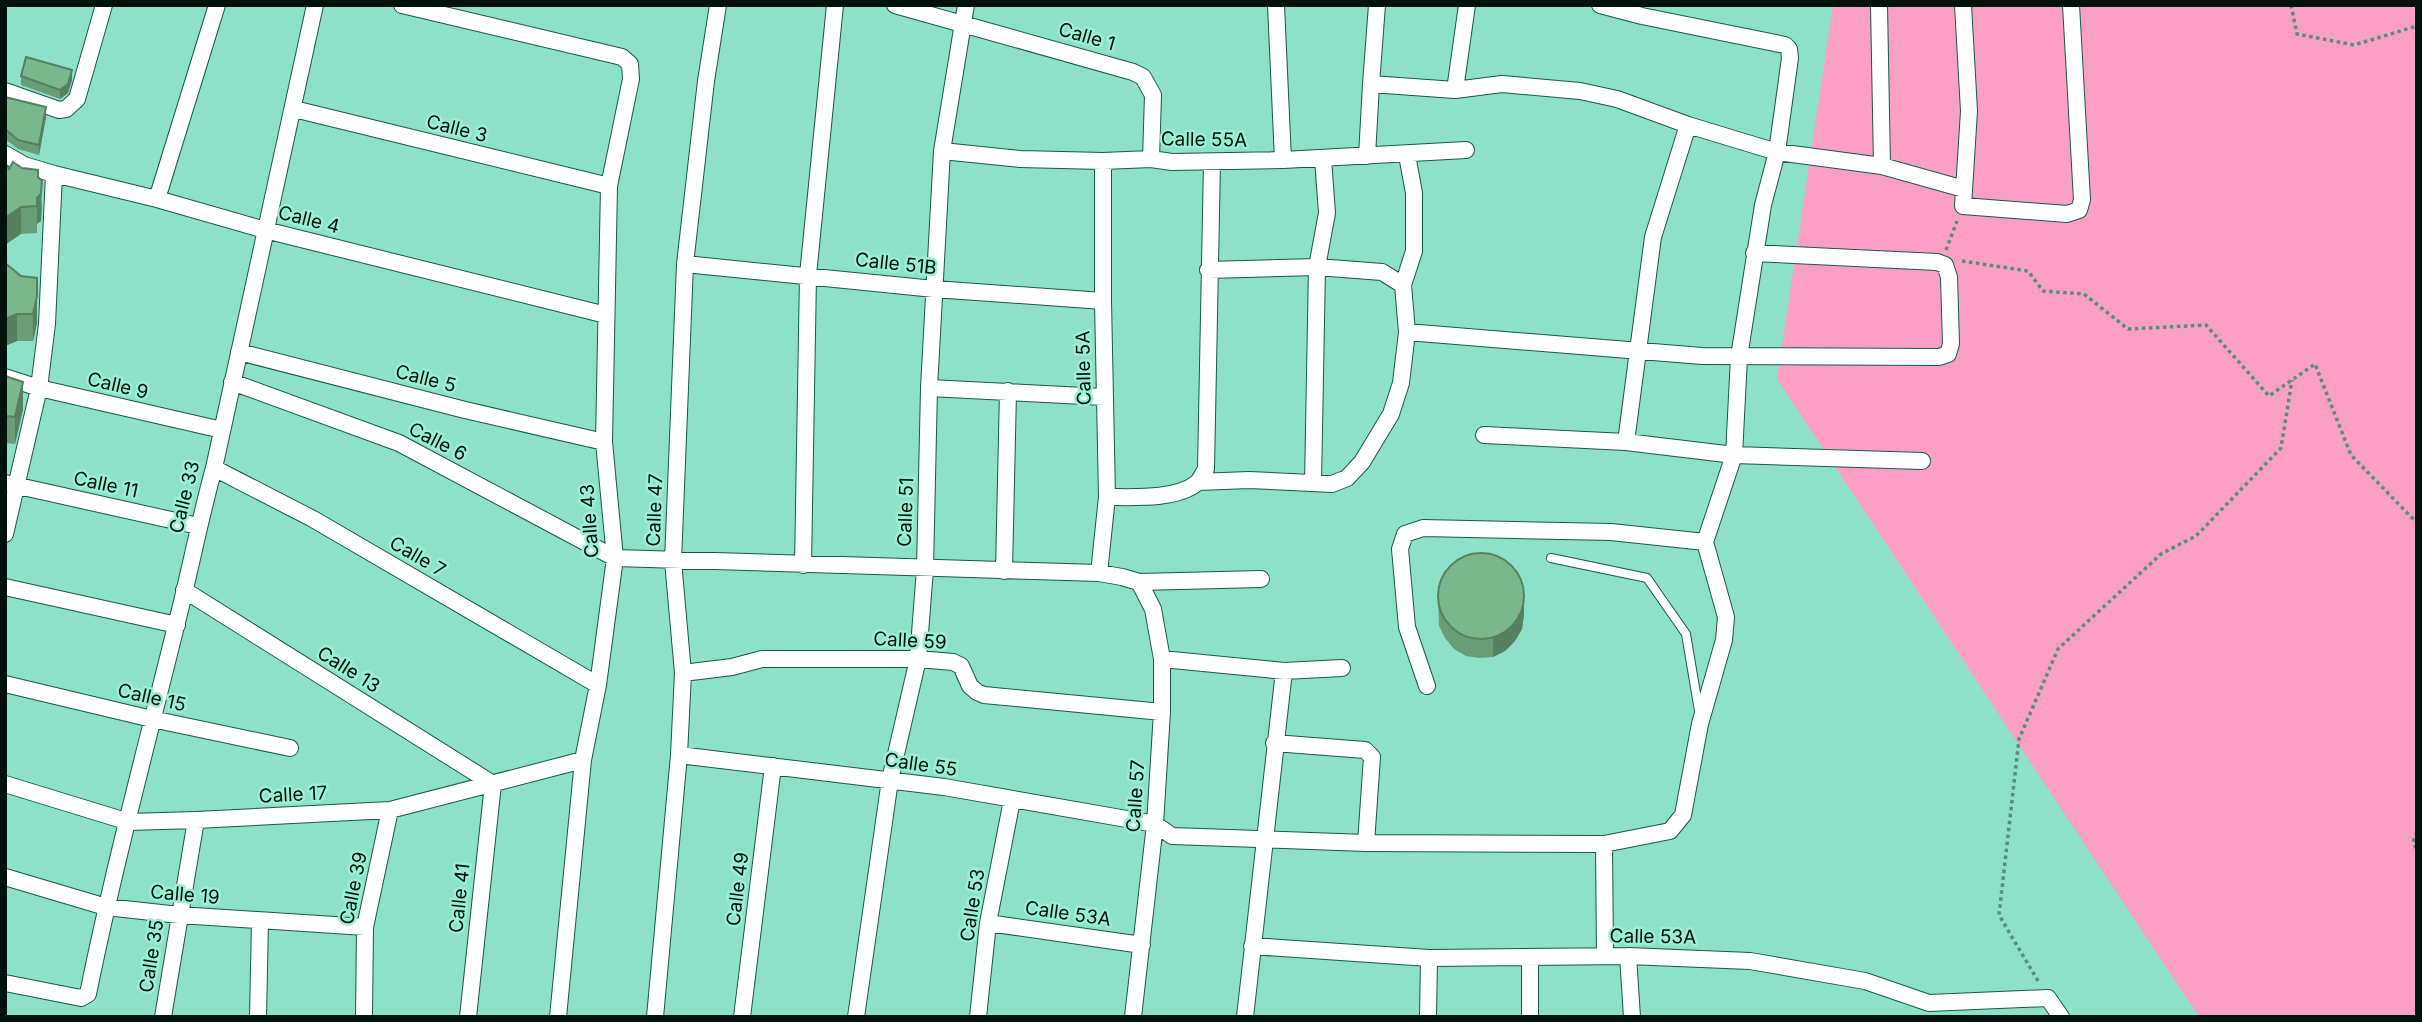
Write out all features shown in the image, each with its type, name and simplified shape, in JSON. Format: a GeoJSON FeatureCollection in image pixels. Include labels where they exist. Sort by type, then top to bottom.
{"type":"FeatureCollection","features":[{"type":"Feature","properties":{"kind":"street"},"geometry":{"type":"LineString","coordinates":[[5,91],[59,110],[72,105],[77,99],[104,5]]}},
{"type":"Feature","properties":{"kind":"street"},"geometry":{"type":"LineString","coordinates":[[158,199],[217,5]]}},
{"type":"Feature","properties":{"kind":"street","name":"Calle 33"},"geometry":{"type":"LineString","coordinates":[[5,983],[86,997],[214,468],[315,5]]}},
{"type":"Feature","properties":{"kind":"street","name":"Calle 43"},"geometry":{"type":"LineString","coordinates":[[402,5],[622,57],[630,64],[631,79],[609,186],[604,442],[615,558],[598,685],[583,760],[558,1017]]}},
{"type":"Feature","properties":{"kind":"street","name":"Calle 47"},"geometry":{"type":"LineString","coordinates":[[655,1017],[679,755],[683,673],[673,561],[685,264],[706,81],[718,5]]}},
{"type":"Feature","properties":{"kind":"street"},"geometry":{"type":"LineString","coordinates":[[803,565],[808,275],[835,5]]}},
{"type":"Feature","properties":{"kind":"street","name":"Calle 1"},"geometry":{"type":"LineString","coordinates":[[895,5],[962,22],[1143,77],[1153,94],[1151,159]]}},
{"type":"Feature","properties":{"kind":"street","name":"Calle 51"},"geometry":{"type":"LineString","coordinates":[[856,1017],[890,780],[918,659],[925,569],[929,388],[942,151],[966,5]]}},
{"type":"Feature","properties":{"kind":"street"},"geometry":{"type":"LineString","coordinates":[[1276,5],[1283,160]]}},
{"type":"Feature","properties":{"kind":"street"},"geometry":{"type":"LineString","coordinates":[[1367,156],[1377,5]]}},
{"type":"Feature","properties":{"kind":"street"},"geometry":{"type":"LineString","coordinates":[[1455,90],[1467,5]]}},
{"type":"Feature","properties":{"kind":"street"},"geometry":{"type":"LineString","coordinates":[[1427,686],[1407,627],[1400,549],[1405,534],[1423,528],[1611,532],[1705,542],[1734,454],[1739,357],[1754,253],[1777,152],[1789,49],[1785,45],[1600,5]]}},
{"type":"Feature","properties":{"kind":"street"},"geometry":{"type":"LineString","coordinates":[[1879,5],[1882,166]]}},
{"type":"Feature","properties":{"kind":"street"},"geometry":{"type":"LineString","coordinates":[[1963,5],[1969,111],[1964,197]]}},
{"type":"Feature","properties":{"kind":"street"},"geometry":{"type":"LineString","coordinates":[[1371,84],[1455,90],[1502,84],[1580,91],[1617,99],[1688,125],[1777,152],[1882,166],[1964,197],[2067,214],[2079,210],[2082,200],[2071,5]]}},
{"type":"Feature","properties":{"kind":"street","name":"Calle 3"},"geometry":{"type":"LineString","coordinates":[[294,109],[609,186]]}},
{"type":"Feature","properties":{"kind":"street"},"geometry":{"type":"LineString","coordinates":[[1626,442],[1653,237],[1688,125]]}},
{"type":"Feature","properties":{"kind":"street","name":"Calle 55A"},"geometry":{"type":"LineString","coordinates":[[942,151],[1020,159],[1212,162],[1323,159],[1466,150]]}},
{"type":"Feature","properties":{"kind":"street","name":"Calle 4"},"geometry":{"type":"LineString","coordinates":[[5,154],[24,165],[54,174],[606,315]]}},
{"type":"Feature","properties":{"kind":"street"},"geometry":{"type":"LineString","coordinates":[[1107,497],[1156,496],[1184,490],[1198,482],[1249,480],[1332,484],[1347,478],[1362,462],[1391,414],[1401,383],[1407,332],[1403,285],[1414,251],[1414,193],[1407,155]]}},
{"type":"Feature","properties":{"kind":"street"},"geometry":{"type":"LineString","coordinates":[[1313,483],[1317,267],[1327,213],[1323,159]]}},
{"type":"Feature","properties":{"kind":"street","name":"Calle 5A"},"geometry":{"type":"LineString","coordinates":[[1099,573],[1107,497],[1102,301],[1103,161]]}},
{"type":"Feature","properties":{"kind":"street"},"geometry":{"type":"LineString","coordinates":[[1198,482],[1206,468],[1212,162]]}},
{"type":"Feature","properties":{"kind":"street"},"geometry":{"type":"LineString","coordinates":[[5,534],[11,485],[38,388],[47,324],[54,174]]}},
{"type":"Feature","properties":{"kind":"street"},"geometry":{"type":"LineString","coordinates":[[1407,332],[1702,356],[1939,357],[1948,354],[1951,344],[1949,277],[1945,265],[1937,262],[1754,253]]}},
{"type":"Feature","properties":{"kind":"street","name":"Calle 51B"},"geometry":{"type":"LineString","coordinates":[[685,264],[934,289],[1102,301]]}},
{"type":"Feature","properties":{"kind":"street"},"geometry":{"type":"LineString","coordinates":[[1208,270],[1317,267],[1382,272],[1403,285]]}},
{"type":"Feature","properties":{"kind":"street","name":"Calle 5"},"geometry":{"type":"LineString","coordinates":[[239,352],[465,410],[604,442]]}},
{"type":"Feature","properties":{"kind":"street","name":"Calle 9"},"geometry":{"type":"LineString","coordinates":[[5,377],[38,388],[222,430]]}},
{"type":"Feature","properties":{"kind":"street","name":"Calle 6"},"geometry":{"type":"LineString","coordinates":[[232,382],[399,443],[615,558]]}},
{"type":"Feature","properties":{"kind":"street"},"geometry":{"type":"LineString","coordinates":[[929,388],[1104,397]]}},
{"type":"Feature","properties":{"kind":"street"},"geometry":{"type":"LineString","coordinates":[[1004,571],[1008,391]]}},
{"type":"Feature","properties":{"kind":"street"},"geometry":{"type":"LineString","coordinates":[[1484,435],[1626,442],[1734,454],[1922,461]]}},
{"type":"Feature","properties":{"kind":"street","name":"Calle 7"},"geometry":{"type":"LineString","coordinates":[[214,468],[313,519],[598,685]]}},
{"type":"Feature","properties":{"kind":"street","name":"Calle 11"},"geometry":{"type":"LineString","coordinates":[[11,485],[198,526]]}},
{"type":"Feature","properties":{"kind":"street","name":"Calle 55"},"geometry":{"type":"LineString","coordinates":[[679,755],[890,780],[1012,800],[1155,824],[1172,836],[1366,843],[1604,844],[1670,831],[1683,816],[1700,724],[1724,640],[1726,617],[1705,542]]}},
{"type":"Feature","properties":{"kind":"street"},"geometry":{"type":"LineString","coordinates":[[615,558],[1099,573],[1139,582],[1261,579]]}},
{"type":"Feature","properties":{"kind":"street","name":"Calle 57"},"geometry":{"type":"LineString","coordinates":[[1133,1017],[1155,824],[1162,712],[1162,659],[1153,609],[1139,582]]}},
{"type":"Feature","properties":{"kind":"street"},"geometry":{"type":"LineString","coordinates":[[5,587],[177,625]]}},
{"type":"Feature","properties":{"kind":"street","name":"Calle 13"},"geometry":{"type":"LineString","coordinates":[[184,590],[493,784]]}},
{"type":"Feature","properties":{"kind":"street","name":"Calle 59"},"geometry":{"type":"LineString","coordinates":[[683,673],[733,667],[762,659],[918,659],[953,662],[961,666],[970,686],[985,695],[1162,712]]}},
{"type":"Feature","properties":{"kind":"street"},"geometry":{"type":"LineString","coordinates":[[1162,659],[1284,671],[1342,668]]}},
{"type":"Feature","properties":{"kind":"street"},"geometry":{"type":"LineString","coordinates":[[1245,1017],[1284,671]]}},
{"type":"Feature","properties":{"kind":"street","name":"Calle 15"},"geometry":{"type":"LineString","coordinates":[[5,684],[290,748]]}},
{"type":"Feature","properties":{"kind":"street"},"geometry":{"type":"LineString","coordinates":[[1274,743],[1365,750],[1370,753],[1372,757],[1366,843]]}},
{"type":"Feature","properties":{"kind":"street","name":"Calle 17"},"geometry":{"type":"LineString","coordinates":[[5,784],[129,822],[196,820],[390,810],[583,760]]}},
{"type":"Feature","properties":{"kind":"street","name":"Calle 49"},"geometry":{"type":"LineString","coordinates":[[742,1017],[773,766]]}},
{"type":"Feature","properties":{"kind":"street","name":"Calle 41"},"geometry":{"type":"LineString","coordinates":[[468,1017],[493,784]]}},
{"type":"Feature","properties":{"kind":"street","name":"Calle 53"},"geometry":{"type":"LineString","coordinates":[[978,1017],[988,923],[1012,800]]}},
{"type":"Feature","properties":{"kind":"street","name":"Calle 39"},"geometry":{"type":"LineString","coordinates":[[364,1017],[365,927],[390,810]]}},
{"type":"Feature","properties":{"kind":"street","name":"Calle 35"},"geometry":{"type":"LineString","coordinates":[[163,1017],[196,820]]}},
{"type":"Feature","properties":{"kind":"street"},"geometry":{"type":"LineString","coordinates":[[1604,844],[1605,956]]}},
{"type":"Feature","properties":{"kind":"street","name":"Calle 19"},"geometry":{"type":"LineString","coordinates":[[5,877],[106,907],[179,915],[365,927]]}},
{"type":"Feature","properties":{"kind":"street"},"geometry":{"type":"LineString","coordinates":[[258,1017],[260,921]]}},
{"type":"Feature","properties":{"kind":"street","name":"Calle 53A"},"geometry":{"type":"LineString","coordinates":[[988,923],[1142,945]]}},
{"type":"Feature","properties":{"kind":"street","name":"Calle 53A"},"geometry":{"type":"LineString","coordinates":[[1252,946],[1429,958],[1628,956],[1750,961],[1865,981],[1929,1003],[2048,998]]}},
{"type":"Feature","properties":{"kind":"street"},"geometry":{"type":"LineString","coordinates":[[1628,956],[1632,1017]]}},
{"type":"Feature","properties":{"kind":"street"},"geometry":{"type":"LineString","coordinates":[[1530,957],[1530,1017]]}},
{"type":"Feature","properties":{"kind":"street"},"geometry":{"type":"LineString","coordinates":[[1428,1017],[1429,958]]}},
{"type":"Feature","properties":{"kind":"street"},"geometry":{"type":"LineString","coordinates":[[2048,998],[2061,1017]]}},
{"type":"Feature","properties":{"kind":"lane"},"geometry":{"type":"LineString","coordinates":[[1552,558],[1647,578],[1686,634],[1697,690],[1700,724]]}},
{"type":"Feature","properties":{"kind":"path"},"geometry":{"type":"LineString","coordinates":[[2291,5],[2297,34],[2354,45],[2417,26]]}},
{"type":"Feature","properties":{"kind":"path"},"geometry":{"type":"LineString","coordinates":[[1943,258],[1964,197]]}},
{"type":"Feature","properties":{"kind":"path"},"geometry":{"type":"LineString","coordinates":[[1955,260],[2028,271],[2043,291],[2084,294],[2128,329],[2206,325],[2269,396],[2315,364],[2351,455],[2417,523]]}},
{"type":"Feature","properties":{"kind":"path"},"geometry":{"type":"LineString","coordinates":[[2048,998],[1999,915],[2019,739],[2058,649],[2161,554],[2196,536],[2281,448],[2292,380]]}},
{"type":"Feature","properties":{"kind":"path"},"geometry":{"type":"LineString","coordinates":[[2417,832],[2413,842],[2417,850]]}},
{"type":"Feature","properties":{"kind":"shaded area"},"geometry":{"type":"Polygon","coordinates":[[[1833,5],[2417,5],[2417,1017],[2199,1017],[1777,379],[1833,5]]]}},
{"type":"Feature","properties":{"kind":"building"},"geometry":{"type":"Polygon","coordinates":[[[26,57],[72,70],[68,84],[60,90],[21,76],[26,57]]]}},
{"type":"Feature","properties":{"kind":"building"},"geometry":{"type":"Polygon","coordinates":[[[5,97],[46,107],[39,145],[18,140],[5,129],[5,97]]]}},
{"type":"Feature","properties":{"kind":"building"},"geometry":{"type":"Polygon","coordinates":[[[13,162],[22,168],[38,170],[38,177],[42,181],[41,194],[37,198],[37,206],[21,207],[5,218],[5,164],[9,169],[13,162]]]}},
{"type":"Feature","properties":{"kind":"building"},"geometry":{"type":"Polygon","coordinates":[[[5,263],[21,276],[37,278],[33,314],[17,314],[5,319],[5,263]]]}},
{"type":"Feature","properties":{"kind":"building"},"geometry":{"type":"Polygon","coordinates":[[[5,375],[23,382],[15,417],[5,416],[5,375]]]}},
{"type":"Feature","properties":{"kind":"building"},"geometry":{"type":"Polygon","coordinates":[[[1481,553],[1498,556],[1512,565],[1521,579],[1524,596],[1521,613],[1512,627],[1498,636],[1481,639],[1464,636],[1450,627],[1441,613],[1438,596],[1441,579],[1450,565],[1464,556],[1481,553]]]}}]}
